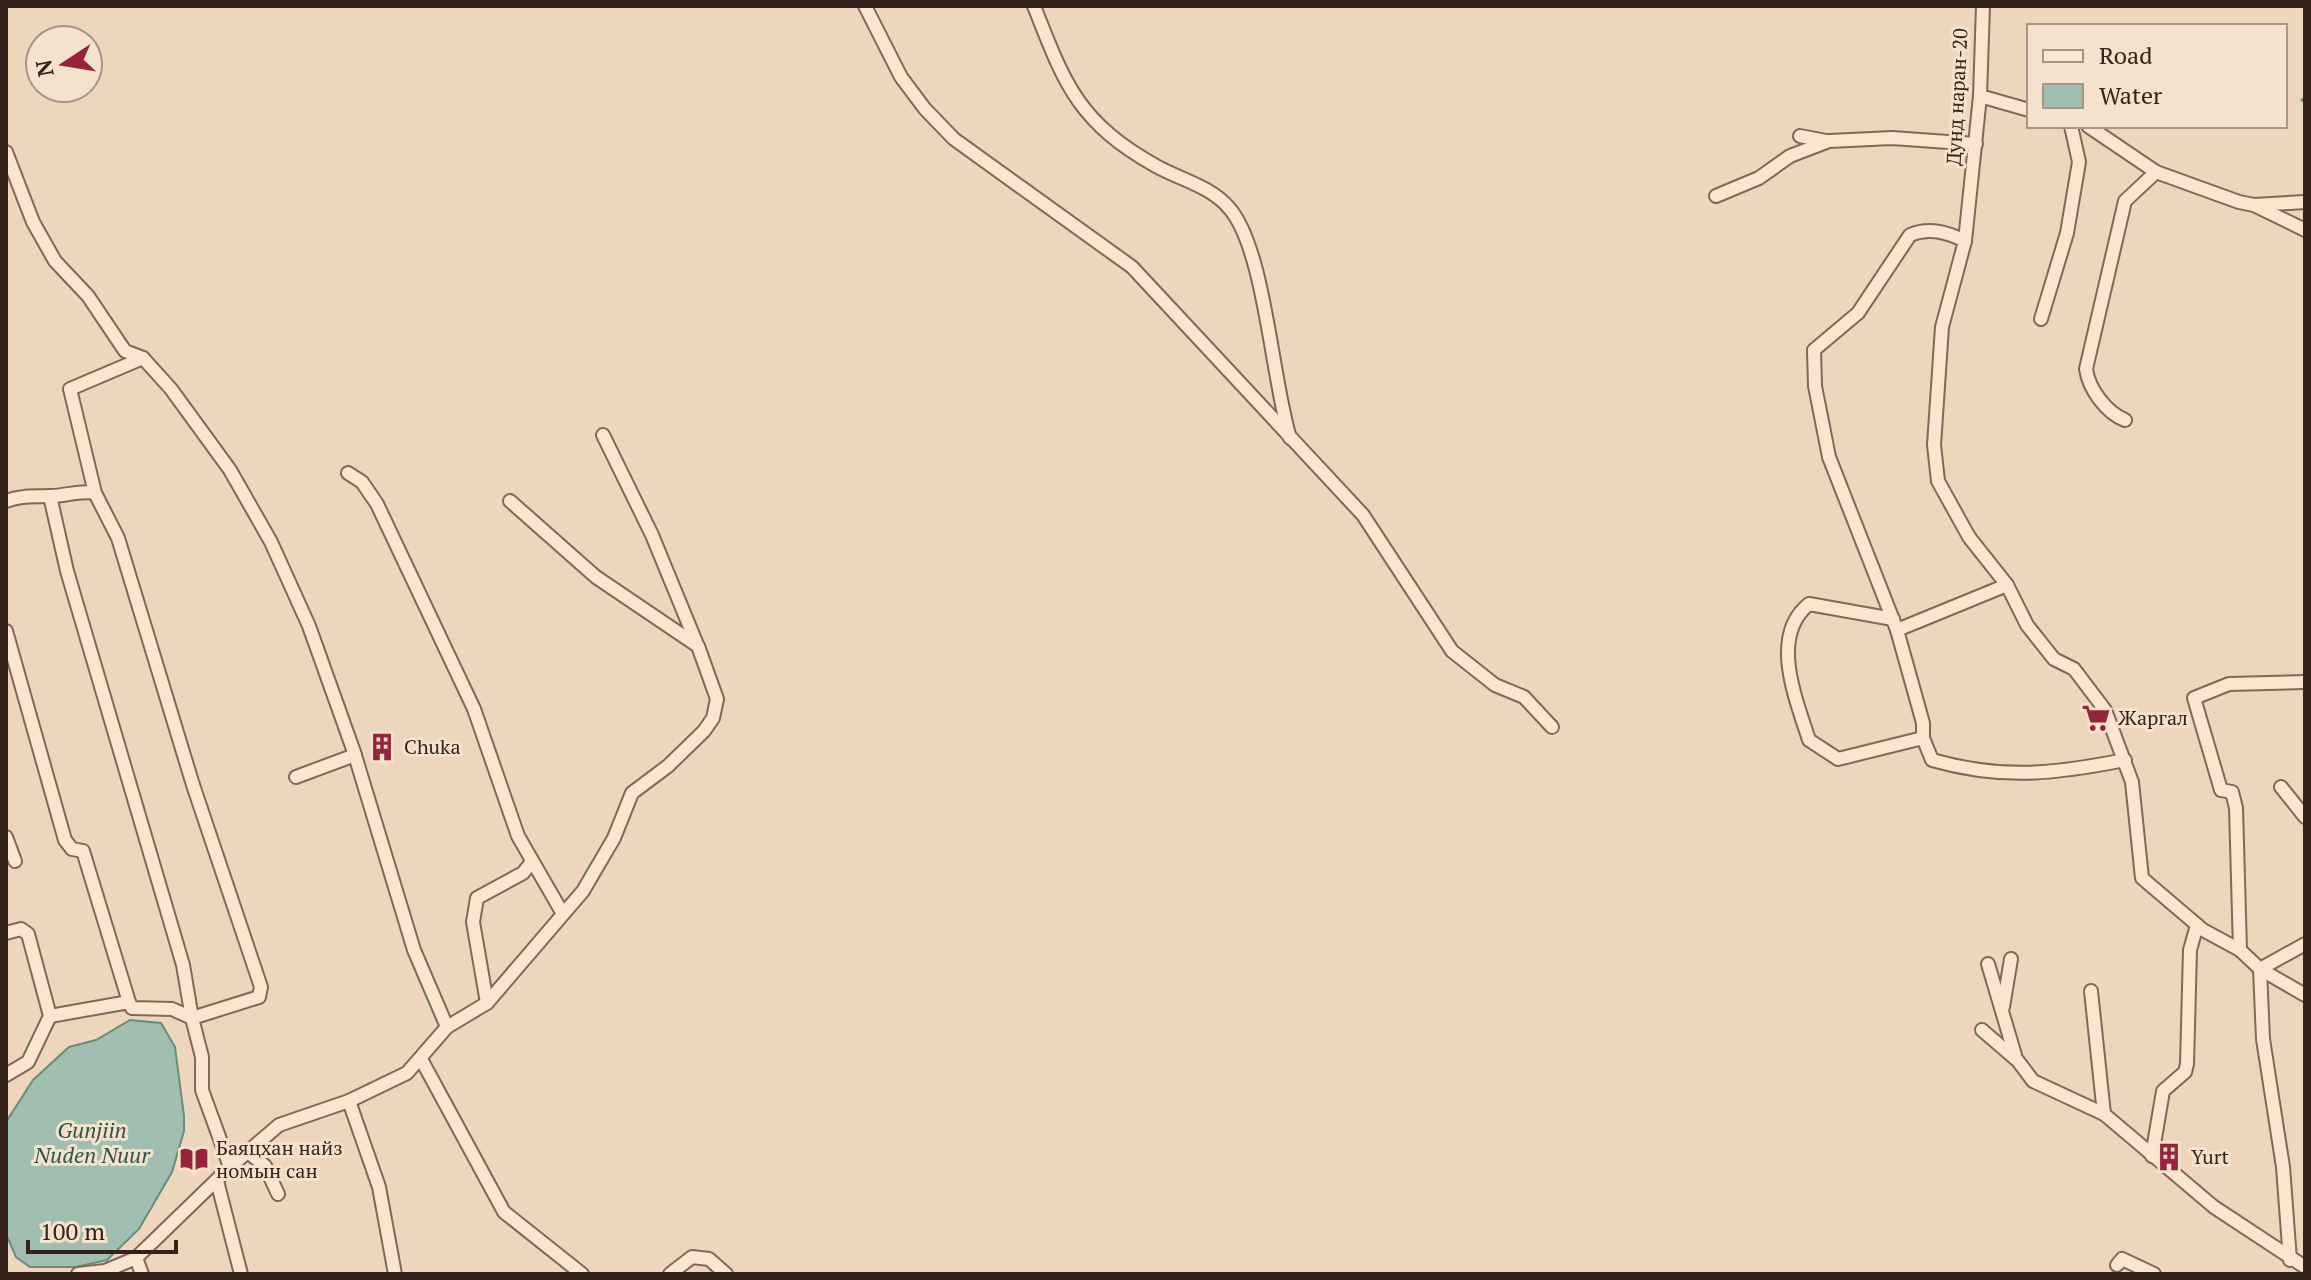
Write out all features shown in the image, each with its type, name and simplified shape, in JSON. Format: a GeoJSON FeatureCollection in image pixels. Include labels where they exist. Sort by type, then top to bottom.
{"type":"FeatureCollection","features":[{"type":"Feature","properties":{"kind":"street"},"geometry":{"type":"LineString","coordinates":[[865,6],[901,77],[954,139],[1132,267],[1363,515],[1452,651],[1495,685],[1524,697],[1552,727]]}},
{"type":"Feature","properties":{"kind":"street"},"geometry":{"type":"LineString","coordinates":[[1034,6],[1077,104],[1099,127],[1155,165],[1213,193],[1231,210],[1251,252],[1280,403],[1291,441]]}},
{"type":"Feature","properties":{"kind":"street","name":"Дунд наран-20"},"geometry":{"type":"LineString","coordinates":[[1983,6],[1980,96],[1965,241],[1942,327],[1934,445],[1938,481],[1969,537],[2007,585],[2036,636],[2054,659],[2074,669],[2105,710],[2132,782],[2142,878],[2197,925],[2240,950],[2260,969],[2305,995]]}},
{"type":"Feature","properties":{"kind":"street"},"geometry":{"type":"LineString","coordinates":[[1980,96],[2027,109]]}},
{"type":"Feature","properties":{"kind":"street"},"geometry":{"type":"LineString","coordinates":[[2041,319],[2067,233],[2079,162],[2071,128]]}},
{"type":"Feature","properties":{"kind":"street"},"geometry":{"type":"LineString","coordinates":[[2091,128],[2156,172],[2254,205],[2305,230]]}},
{"type":"Feature","properties":{"kind":"street"},"geometry":{"type":"LineString","coordinates":[[1800,136],[1829,141],[1892,138],[1976,144]]}},
{"type":"Feature","properties":{"kind":"street"},"geometry":{"type":"LineString","coordinates":[[1716,196],[1759,178],[1790,156],[1829,141]]}},
{"type":"Feature","properties":{"kind":"street"},"geometry":{"type":"LineString","coordinates":[[6,152],[33,222],[55,261],[88,296],[125,351],[143,358],[171,389],[230,470],[271,542],[309,626],[355,755],[414,950],[447,1027]]}},
{"type":"Feature","properties":{"kind":"street"},"geometry":{"type":"LineString","coordinates":[[2125,420],[2109,414],[2087,379],[2086,369],[2125,201],[2156,172]]}},
{"type":"Feature","properties":{"kind":"street"},"geometry":{"type":"LineString","coordinates":[[2254,205],[2305,202]]}},
{"type":"Feature","properties":{"kind":"street"},"geometry":{"type":"LineString","coordinates":[[1965,241],[1946,232],[1910,235],[1858,313],[1814,350],[1815,386],[1829,457],[1895,624],[1923,723],[1923,738],[1932,760],[1975,772],[2057,774],[2125,760]]}},
{"type":"Feature","properties":{"kind":"street"},"geometry":{"type":"LineString","coordinates":[[6,631],[65,840],[72,849],[83,851],[132,1008],[172,1009],[192,1018],[259,997],[261,987],[193,785],[118,538],[95,493],[70,389],[143,358]]}},
{"type":"Feature","properties":{"kind":"street"},"geometry":{"type":"LineString","coordinates":[[78,1274],[105,1271],[136,1258],[230,1167],[279,1125],[349,1101],[407,1073],[447,1027],[487,1003],[583,891],[614,838],[632,793],[692,744],[713,718],[717,699],[698,646],[652,535],[603,435]]}},
{"type":"Feature","properties":{"kind":"street"},"geometry":{"type":"LineString","coordinates":[[348,473],[362,482],[377,504],[474,709],[531,863],[563,914]]}},
{"type":"Feature","properties":{"kind":"street"},"geometry":{"type":"LineString","coordinates":[[7,498],[30,494],[50,496],[83,490],[95,493]]}},
{"type":"Feature","properties":{"kind":"street"},"geometry":{"type":"LineString","coordinates":[[50,496],[67,571],[183,965],[202,1057],[202,1090],[230,1167]]}},
{"type":"Feature","properties":{"kind":"street"},"geometry":{"type":"LineString","coordinates":[[510,501],[596,577],[698,646],[715,677]]}},
{"type":"Feature","properties":{"kind":"street"},"geometry":{"type":"LineString","coordinates":[[1923,738],[1838,759],[1809,740],[1791,682],[1788,632],[1796,614],[1809,604],[1895,624],[2007,585]]}},
{"type":"Feature","properties":{"kind":"street"},"geometry":{"type":"LineString","coordinates":[[2240,950],[2236,808],[2232,792],[2221,790],[2194,698],[2229,684],[2305,682]]}},
{"type":"Feature","properties":{"kind":"street"},"geometry":{"type":"LineString","coordinates":[[296,777],[355,755]]}},
{"type":"Feature","properties":{"kind":"street"},"geometry":{"type":"LineString","coordinates":[[2281,787],[2305,817]]}},
{"type":"Feature","properties":{"kind":"street"},"geometry":{"type":"LineString","coordinates":[[6,837],[15,861]]}},
{"type":"Feature","properties":{"kind":"street"},"geometry":{"type":"LineString","coordinates":[[487,1003],[473,922],[477,898],[523,873],[531,863]]}},
{"type":"Feature","properties":{"kind":"street"},"geometry":{"type":"LineString","coordinates":[[2152,1156],[2163,1091],[2185,1072],[2187,1064],[2190,950],[2197,925]]}},
{"type":"Feature","properties":{"kind":"street"},"geometry":{"type":"LineString","coordinates":[[6,933],[21,929],[28,934],[50,1016],[28,1062],[6,1075]]}},
{"type":"Feature","properties":{"kind":"street"},"geometry":{"type":"LineString","coordinates":[[2290,1260],[2283,1167],[2263,1039],[2260,969],[2305,944]]}},
{"type":"Feature","properties":{"kind":"street"},"geometry":{"type":"LineString","coordinates":[[2003,1014],[2011,959]]}},
{"type":"Feature","properties":{"kind":"street"},"geometry":{"type":"LineString","coordinates":[[1988,964],[2018,1061]]}},
{"type":"Feature","properties":{"kind":"street"},"geometry":{"type":"LineString","coordinates":[[2091,991],[2104,1114]]}},
{"type":"Feature","properties":{"kind":"street"},"geometry":{"type":"LineString","coordinates":[[50,1016],[129,1002]]}},
{"type":"Feature","properties":{"kind":"street"},"geometry":{"type":"LineString","coordinates":[[1982,1030],[2018,1061],[2033,1081],[2104,1114],[2214,1207],[2290,1260],[2305,1267]]}},
{"type":"Feature","properties":{"kind":"street"},"geometry":{"type":"LineString","coordinates":[[421,1059],[504,1212],[582,1274]]}},
{"type":"Feature","properties":{"kind":"street"},"geometry":{"type":"LineString","coordinates":[[349,1101],[379,1187],[395,1274]]}},
{"type":"Feature","properties":{"kind":"street"},"geometry":{"type":"LineString","coordinates":[[248,1152],[265,1166],[278,1194]]}},
{"type":"Feature","properties":{"kind":"street"},"geometry":{"type":"LineString","coordinates":[[217,1181],[241,1274]]}},
{"type":"Feature","properties":{"kind":"street"},"geometry":{"type":"LineString","coordinates":[[670,1274],[692,1257],[709,1259],[726,1274]]}},
{"type":"Feature","properties":{"kind":"street"},"geometry":{"type":"LineString","coordinates":[[684,1274],[692,1257]]}},
{"type":"Feature","properties":{"kind":"street"},"geometry":{"type":"LineString","coordinates":[[136,1258],[142,1274]]}},
{"type":"Feature","properties":{"kind":"street"},"geometry":{"type":"LineString","coordinates":[[2117,1265],[2122,1259],[2154,1274]]}},
{"type":"Feature","properties":{"kind":"water","name":"Gunjiin Nuden Nuur"},"geometry":{"type":"Polygon","coordinates":[[[130,1020],[161,1023],[175,1047],[184,1131],[172,1172],[139,1229],[107,1260],[76,1267],[30,1267],[16,1257],[6,1234],[6,1122],[33,1080],[69,1047],[96,1040],[130,1020]]]}},
{"type":"Feature","properties":{"kind":"place","name":"Жаргал"},"geometry":{"type":"Point","coordinates":[2096,718]}},
{"type":"Feature","properties":{"kind":"place","name":"Chuka"},"geometry":{"type":"Point","coordinates":[382,747]}},
{"type":"Feature","properties":{"kind":"place","name":"Yurt"},"geometry":{"type":"Point","coordinates":[2169,1157]}},
{"type":"Feature","properties":{"kind":"place","name":"Баяцхан найз номын сан"},"geometry":{"type":"Point","coordinates":[194,1159]}}]}
